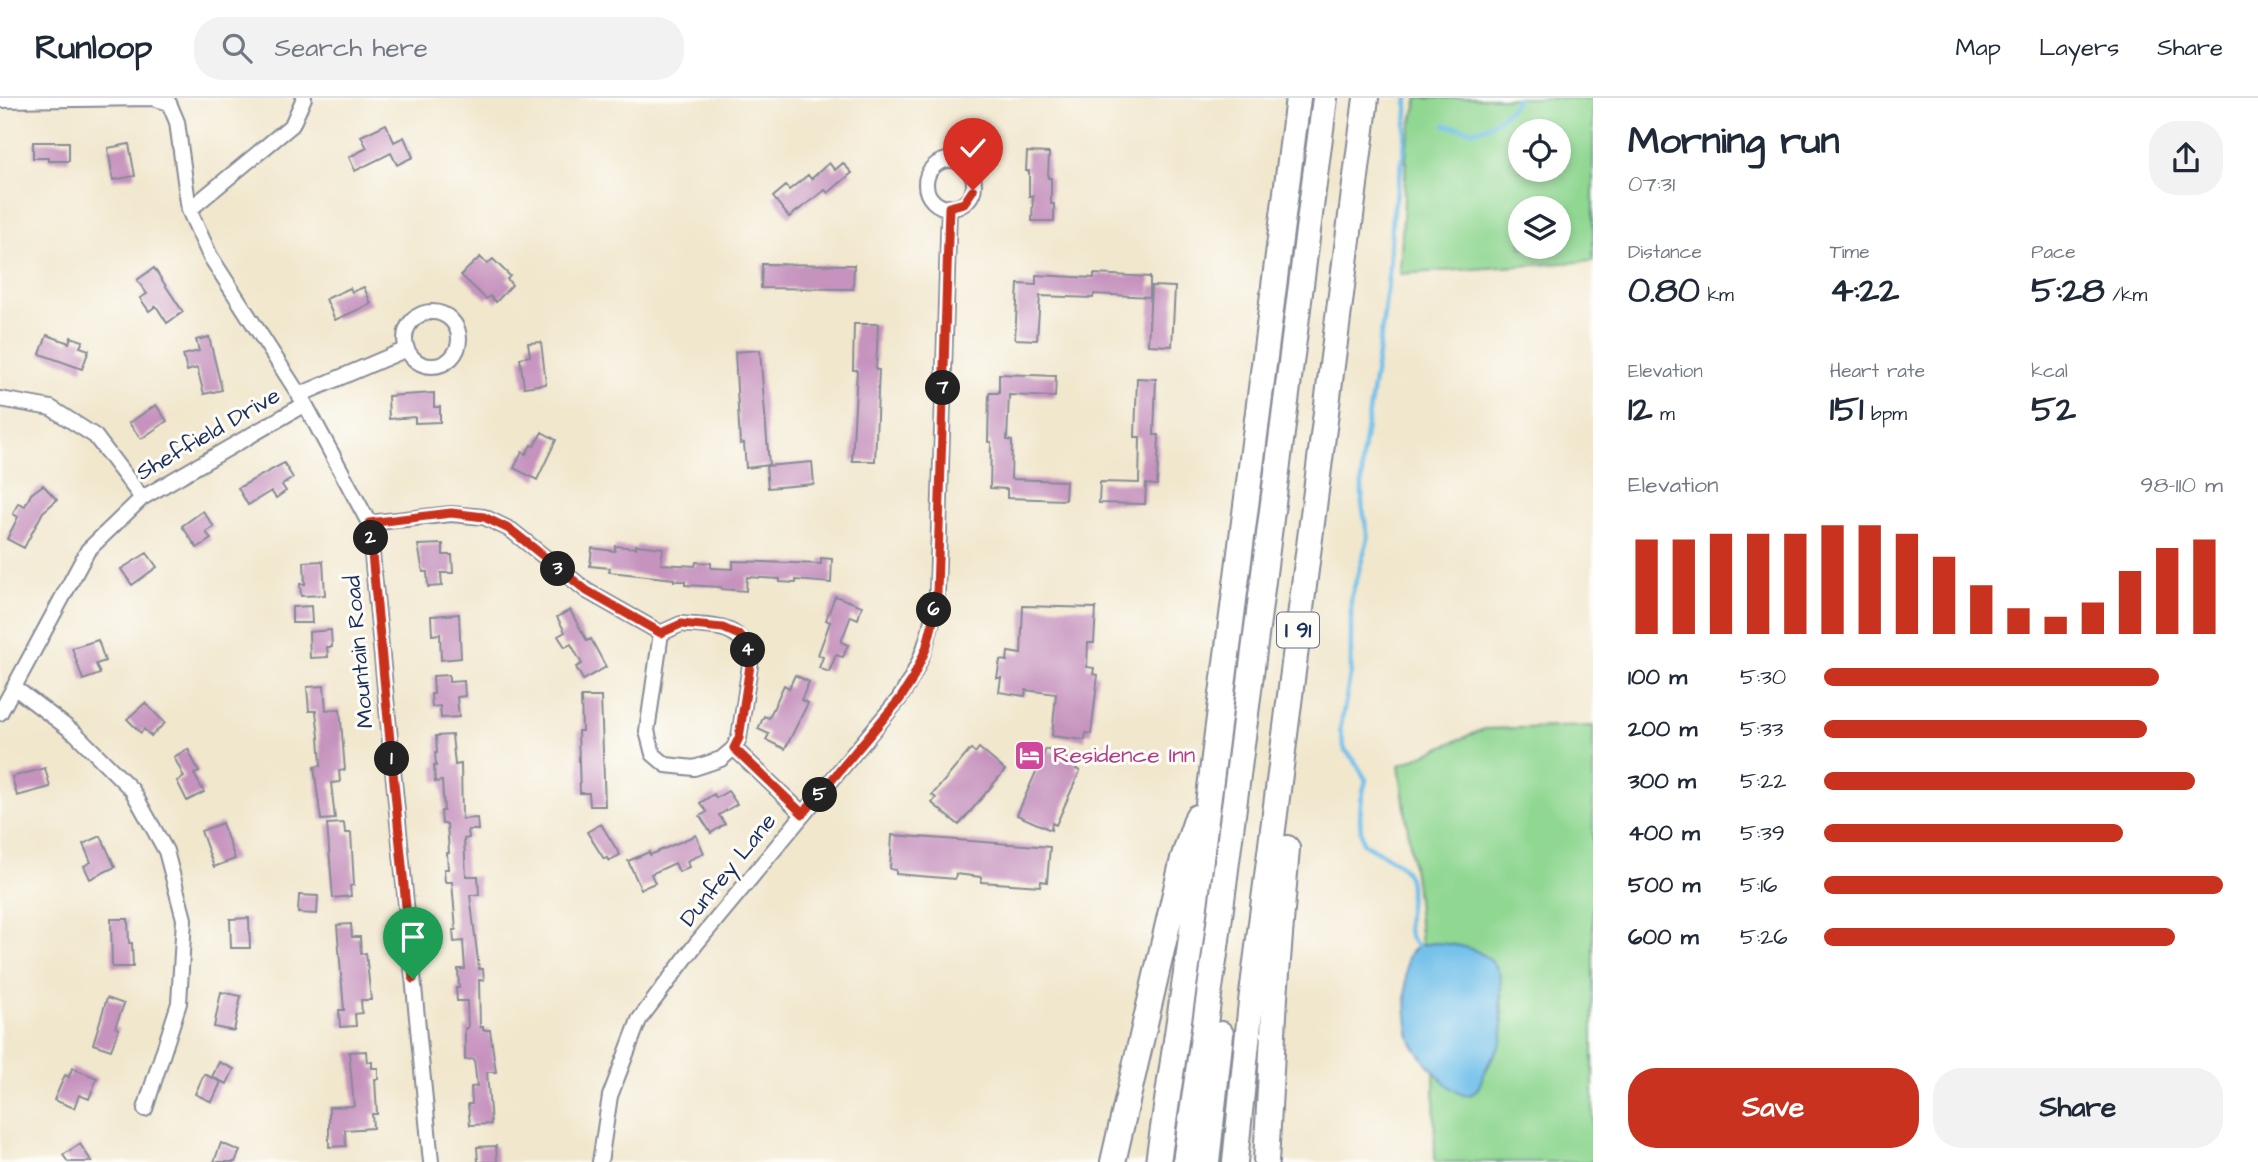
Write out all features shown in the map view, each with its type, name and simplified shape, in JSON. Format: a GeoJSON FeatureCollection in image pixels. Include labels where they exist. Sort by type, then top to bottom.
{"type":"FeatureCollection","features":[{"type":"Feature","properties":{"kind":"highway"},"geometry":{"type":"LineString","coordinates":[[1158,1162],[1180,1023],[1298,98]]}},
{"type":"Feature","properties":{"kind":"highway"},"geometry":{"type":"LineString","coordinates":[[1185,1162],[1216,947],[1325,98]]}},
{"type":"Feature","properties":{"kind":"highway"},"geometry":{"type":"LineString","coordinates":[[1207,1162],[1225,998],[1340,98]]}},
{"type":"Feature","properties":{"kind":"highway","name":"I 91"},"geometry":{"type":"LineString","coordinates":[[1235,1162],[1251,1002],[1366,98]]}},
{"type":"Feature","properties":{"kind":"highway"},"geometry":{"type":"LineString","coordinates":[[1266,1162],[1280,920],[1291,803],[1285,736]]}},
{"type":"Feature","properties":{"kind":"highway"},"geometry":{"type":"LineString","coordinates":[[1113,1162],[1185,850],[1210,788]]}},
{"type":"Feature","properties":{"kind":"street"},"geometry":{"type":"LineString","coordinates":[[0,100],[115,98]]}},
{"type":"Feature","properties":{"kind":"street","name":"Mountain Road"},"geometry":{"type":"LineString","coordinates":[[115,98],[153,98],[169,103],[177,121],[189,210],[210,256],[302,400],[369,523],[431,1162]]}},
{"type":"Feature","properties":{"kind":"street"},"geometry":{"type":"LineString","coordinates":[[189,210],[292,125],[304,98]]}},
{"type":"Feature","properties":{"kind":"street","name":"Dunfey Lane"},"geometry":{"type":"LineString","coordinates":[[600,1162],[610,1096],[639,1020],[696,944],[900,699],[919,666],[932,626],[937,593],[949,207]]}},
{"type":"Feature","properties":{"kind":"street","name":"Sheffield Drive"},"geometry":{"type":"LineString","coordinates":[[0,713],[88,550],[142,498],[302,400],[407,349]]}},
{"type":"Feature","properties":{"kind":"street"},"geometry":{"type":"LineString","coordinates":[[0,399],[51,408],[95,436],[142,498]]}},
{"type":"Feature","properties":{"kind":"street"},"geometry":{"type":"LineString","coordinates":[[369,523],[451,513],[484,517],[511,530],[587,591],[661,633]]}},
{"type":"Feature","properties":{"kind":"street"},"geometry":{"type":"LineString","coordinates":[[681,624],[723,628],[741,636],[748,647],[751,659],[739,738],[734,748],[721,759],[694,768],[666,765],[653,754],[647,731],[661,633],[681,624]]}},
{"type":"Feature","properties":{"kind":"street"},"geometry":{"type":"LineString","coordinates":[[15,688],[76,734],[132,790],[166,851],[184,919],[179,1003],[145,1110]]}},
{"type":"Feature","properties":{"kind":"street"},"geometry":{"type":"LineString","coordinates":[[734,748],[803,814]]}},
{"type":"Feature","properties":{"kind":"green space"},"geometry":{"type":"Polygon","coordinates":[[[1418,98],[1593,98],[1593,261],[1400,274],[1407,142],[1418,98]]]}},
{"type":"Feature","properties":{"kind":"green space"},"geometry":{"type":"Polygon","coordinates":[[[1593,726],[1593,1162],[1435,1162],[1434,1072],[1441,1079],[1478,1088],[1502,1032],[1501,987],[1434,943],[1421,945],[1399,765],[1484,729],[1593,726]]]}},
{"type":"Feature","properties":{"kind":"water"},"geometry":{"type":"Polygon","coordinates":[[[1434,943],[1464,947],[1482,954],[1490,960],[1500,977],[1502,1041],[1478,1088],[1469,1095],[1455,1090],[1437,1075],[1410,1036],[1406,997],[1408,959],[1415,948],[1434,943]]]}},
{"type":"Feature","properties":{"kind":"building"},"geometry":{"type":"Polygon","coordinates":[[[386,124],[394,142],[404,137],[413,157],[397,165],[391,153],[355,171],[349,157],[367,148],[361,136],[386,124]]]}},
{"type":"Feature","properties":{"kind":"building"},"geometry":{"type":"Polygon","coordinates":[[[33,142],[69,142],[69,161],[33,158],[33,142]]]}},
{"type":"Feature","properties":{"kind":"building"},"geometry":{"type":"Polygon","coordinates":[[[129,144],[135,176],[113,180],[108,148],[129,144]]]}},
{"type":"Feature","properties":{"kind":"building"},"geometry":{"type":"Polygon","coordinates":[[[1027,152],[1049,153],[1048,178],[1051,178],[1054,221],[1032,221],[1033,196],[1029,196],[1027,152]]]}},
{"type":"Feature","properties":{"kind":"building"},"geometry":{"type":"Polygon","coordinates":[[[829,163],[835,170],[843,163],[852,173],[828,193],[825,190],[789,217],[773,197],[786,186],[789,190],[808,175],[811,179],[829,163]]]}},
{"type":"Feature","properties":{"kind":"building"},"geometry":{"type":"Polygon","coordinates":[[[480,257],[487,264],[493,259],[510,276],[507,279],[512,285],[496,302],[490,296],[486,299],[461,275],[480,257]]]}},
{"type":"Feature","properties":{"kind":"building"},"geometry":{"type":"Polygon","coordinates":[[[762,264],[854,265],[853,289],[761,288],[762,264]]]}},
{"type":"Feature","properties":{"kind":"building"},"geometry":{"type":"Polygon","coordinates":[[[154,268],[183,312],[167,323],[156,306],[149,311],[140,298],[147,294],[137,280],[154,268]]]}},
{"type":"Feature","properties":{"kind":"building"},"geometry":{"type":"Polygon","coordinates":[[[1094,274],[1150,277],[1150,297],[1094,294],[1093,298],[1040,296],[1037,340],[1015,339],[1018,284],[1036,285],[1036,275],[1094,278],[1094,274]]]}},
{"type":"Feature","properties":{"kind":"building"},"geometry":{"type":"Polygon","coordinates":[[[1151,286],[1175,287],[1172,346],[1148,345],[1151,286]]]}},
{"type":"Feature","properties":{"kind":"building"},"geometry":{"type":"Polygon","coordinates":[[[364,287],[371,304],[335,320],[326,299],[350,288],[352,292],[364,287]]]}},
{"type":"Feature","properties":{"kind":"building"},"geometry":{"type":"Polygon","coordinates":[[[854,324],[878,324],[875,461],[852,461],[857,370],[853,370],[854,324]]]}},
{"type":"Feature","properties":{"kind":"building"},"geometry":{"type":"Polygon","coordinates":[[[47,335],[69,343],[71,337],[83,341],[80,347],[89,350],[82,369],[40,354],[47,335]]]}},
{"type":"Feature","properties":{"kind":"building"},"geometry":{"type":"Polygon","coordinates":[[[209,337],[222,390],[204,394],[197,368],[187,371],[183,355],[199,351],[196,340],[209,337]]]}},
{"type":"Feature","properties":{"kind":"building"},"geometry":{"type":"Polygon","coordinates":[[[541,342],[546,384],[524,387],[520,358],[530,356],[528,343],[541,342]]]}},
{"type":"Feature","properties":{"kind":"building"},"geometry":{"type":"Polygon","coordinates":[[[760,350],[769,465],[746,468],[744,443],[740,444],[735,352],[760,350]]]}},
{"type":"Feature","properties":{"kind":"building"},"geometry":{"type":"Polygon","coordinates":[[[999,374],[1056,376],[1055,397],[1009,395],[1007,440],[1012,441],[1011,479],[1066,481],[1065,500],[1007,498],[1007,489],[990,488],[989,393],[999,393],[999,374]]]}},
{"type":"Feature","properties":{"kind":"building"},"geometry":{"type":"Polygon","coordinates":[[[1137,378],[1156,379],[1154,435],[1159,435],[1157,485],[1146,484],[1145,504],[1099,503],[1100,482],[1139,483],[1140,437],[1135,437],[1137,378]]]}},
{"type":"Feature","properties":{"kind":"building"},"geometry":{"type":"Polygon","coordinates":[[[434,393],[434,407],[440,407],[440,422],[415,423],[415,417],[389,419],[388,396],[434,393]]]}},
{"type":"Feature","properties":{"kind":"building"},"geometry":{"type":"Polygon","coordinates":[[[156,405],[167,421],[141,439],[129,423],[156,405]]]}},
{"type":"Feature","properties":{"kind":"building"},"geometry":{"type":"Polygon","coordinates":[[[542,432],[556,440],[537,480],[514,468],[522,452],[526,454],[531,445],[534,446],[542,432]]]}},
{"type":"Feature","properties":{"kind":"building"},"geometry":{"type":"Polygon","coordinates":[[[812,462],[814,484],[768,488],[766,466],[812,462]]]}},
{"type":"Feature","properties":{"kind":"building"},"geometry":{"type":"Polygon","coordinates":[[[284,463],[293,478],[282,485],[286,491],[276,498],[271,491],[248,505],[238,488],[284,463]]]}},
{"type":"Feature","properties":{"kind":"building"},"geometry":{"type":"Polygon","coordinates":[[[43,485],[57,500],[43,512],[24,548],[7,539],[18,517],[13,514],[18,503],[25,506],[31,494],[43,485]]]}},
{"type":"Feature","properties":{"kind":"building"},"geometry":{"type":"Polygon","coordinates":[[[203,511],[214,527],[206,532],[211,539],[197,548],[182,526],[203,511]]]}},
{"type":"Feature","properties":{"kind":"building"},"geometry":{"type":"Polygon","coordinates":[[[443,544],[443,555],[452,555],[453,573],[441,573],[442,586],[428,587],[427,572],[423,572],[418,545],[443,544]]]}},
{"type":"Feature","properties":{"kind":"building"},"geometry":{"type":"Polygon","coordinates":[[[636,545],[663,548],[661,564],[695,566],[696,562],[711,563],[711,568],[733,569],[733,561],[821,564],[821,558],[832,559],[831,583],[796,580],[796,583],[780,582],[780,579],[747,577],[746,591],[685,585],[685,581],[609,572],[610,568],[590,566],[592,548],[615,551],[615,546],[636,548],[636,545]]]}},
{"type":"Feature","properties":{"kind":"building"},"geometry":{"type":"Polygon","coordinates":[[[147,553],[157,567],[132,585],[121,569],[147,553]]]}},
{"type":"Feature","properties":{"kind":"building"},"geometry":{"type":"Polygon","coordinates":[[[323,561],[325,595],[301,596],[300,584],[305,584],[304,562],[323,561]]]}},
{"type":"Feature","properties":{"kind":"building"},"geometry":{"type":"Polygon","coordinates":[[[835,596],[862,606],[858,619],[851,616],[841,642],[848,645],[843,657],[836,655],[829,672],[819,668],[823,657],[818,655],[830,622],[826,620],[835,596]]]}},
{"type":"Feature","properties":{"kind":"building"},"geometry":{"type":"Polygon","coordinates":[[[311,606],[312,623],[292,623],[292,607],[311,606]]]}},
{"type":"Feature","properties":{"kind":"building"},"geometry":{"type":"Polygon","coordinates":[[[1023,606],[1096,608],[1094,643],[1088,643],[1087,667],[1094,668],[1093,674],[1098,675],[1091,734],[1086,733],[1085,740],[1052,736],[1056,694],[1026,690],[1025,696],[999,692],[1001,678],[997,678],[1000,660],[1007,661],[1008,652],[1021,654],[1023,606]]]}},
{"type":"Feature","properties":{"kind":"building"},"geometry":{"type":"Polygon","coordinates":[[[570,610],[587,641],[591,639],[606,667],[583,680],[576,667],[582,664],[571,644],[565,647],[558,636],[565,632],[557,617],[570,610]]]}},
{"type":"Feature","properties":{"kind":"building"},"geometry":{"type":"Polygon","coordinates":[[[459,614],[461,658],[441,660],[440,634],[432,635],[431,616],[459,614]]]}},
{"type":"Feature","properties":{"kind":"building"},"geometry":{"type":"Polygon","coordinates":[[[331,630],[332,647],[327,647],[328,657],[310,658],[309,632],[331,630]]]}},
{"type":"Feature","properties":{"kind":"building"},"geometry":{"type":"Polygon","coordinates":[[[98,640],[105,661],[96,664],[100,674],[83,680],[72,648],[98,640]]]}},
{"type":"Feature","properties":{"kind":"building"},"geometry":{"type":"Polygon","coordinates":[[[449,675],[449,682],[464,681],[465,696],[457,697],[459,717],[441,718],[440,706],[432,707],[433,676],[449,675]]]}},
{"type":"Feature","properties":{"kind":"building"},"geometry":{"type":"Polygon","coordinates":[[[795,675],[809,682],[801,700],[808,703],[785,749],[766,740],[769,734],[758,729],[764,716],[769,718],[784,685],[789,688],[795,675]]]}},
{"type":"Feature","properties":{"kind":"building"},"geometry":{"type":"Polygon","coordinates":[[[324,686],[326,710],[340,709],[345,770],[339,771],[340,782],[331,783],[335,819],[321,820],[314,767],[321,766],[319,737],[316,711],[309,711],[307,687],[324,686]]]}},
{"type":"Feature","properties":{"kind":"building"},"geometry":{"type":"Polygon","coordinates":[[[581,697],[601,697],[605,806],[590,806],[589,793],[580,793],[578,731],[582,731],[581,697]]]}},
{"type":"Feature","properties":{"kind":"building"},"geometry":{"type":"Polygon","coordinates":[[[145,703],[165,723],[151,736],[144,729],[141,733],[127,719],[145,703]]]}},
{"type":"Feature","properties":{"kind":"building"},"geometry":{"type":"Polygon","coordinates":[[[452,735],[455,765],[461,764],[462,819],[477,818],[478,830],[468,830],[469,838],[464,839],[466,876],[478,876],[479,895],[470,895],[479,969],[483,969],[484,980],[479,980],[480,1027],[490,1030],[496,1072],[487,1072],[491,1124],[470,1125],[468,1104],[472,1104],[471,1087],[477,1086],[474,1059],[465,1060],[467,1001],[457,1001],[456,988],[459,988],[458,969],[465,969],[463,941],[454,942],[453,930],[456,930],[452,882],[445,882],[444,869],[448,869],[449,853],[447,824],[442,824],[442,781],[435,782],[434,766],[437,753],[436,736],[452,735]]]}},
{"type":"Feature","properties":{"kind":"building"},"geometry":{"type":"Polygon","coordinates":[[[979,748],[1005,770],[959,825],[932,803],[936,798],[932,795],[971,749],[975,753],[979,748]]]}},
{"type":"Feature","properties":{"kind":"building"},"geometry":{"type":"Polygon","coordinates":[[[188,749],[199,772],[194,774],[204,792],[187,801],[177,781],[184,777],[174,757],[188,749]]]}},
{"type":"Feature","properties":{"kind":"building"},"geometry":{"type":"Polygon","coordinates":[[[1046,749],[1078,763],[1076,769],[1080,771],[1056,825],[1052,823],[1051,830],[1017,815],[1046,749]]]}},
{"type":"Feature","properties":{"kind":"building"},"geometry":{"type":"Polygon","coordinates":[[[45,768],[50,787],[17,796],[12,777],[45,768]]]}},
{"type":"Feature","properties":{"kind":"building"},"geometry":{"type":"Polygon","coordinates":[[[728,791],[737,804],[719,815],[725,824],[711,833],[700,816],[707,812],[700,803],[714,794],[716,798],[728,791]]]}},
{"type":"Feature","properties":{"kind":"building"},"geometry":{"type":"Polygon","coordinates":[[[222,823],[235,859],[214,867],[201,831],[222,823]]]}},
{"type":"Feature","properties":{"kind":"building"},"geometry":{"type":"Polygon","coordinates":[[[344,823],[345,833],[351,833],[354,885],[350,886],[351,896],[333,898],[327,824],[344,823]]]}},
{"type":"Feature","properties":{"kind":"building"},"geometry":{"type":"Polygon","coordinates":[[[601,824],[620,855],[609,861],[604,859],[587,832],[601,824]]]}},
{"type":"Feature","properties":{"kind":"building"},"geometry":{"type":"Polygon","coordinates":[[[696,835],[704,853],[687,861],[689,867],[679,872],[675,863],[651,874],[655,883],[641,889],[628,861],[649,852],[650,855],[696,835]]]}},
{"type":"Feature","properties":{"kind":"building"},"geometry":{"type":"Polygon","coordinates":[[[892,835],[1050,847],[1047,882],[1041,881],[1040,886],[981,882],[981,877],[956,874],[955,879],[896,874],[896,870],[890,869],[892,835]]]}},
{"type":"Feature","properties":{"kind":"building"},"geometry":{"type":"Polygon","coordinates":[[[101,836],[115,867],[90,879],[84,866],[91,862],[83,844],[101,836]]]}},
{"type":"Feature","properties":{"kind":"building"},"geometry":{"type":"Polygon","coordinates":[[[299,895],[318,896],[317,914],[298,913],[299,895]]]}},
{"type":"Feature","properties":{"kind":"building"},"geometry":{"type":"Polygon","coordinates":[[[249,918],[250,948],[231,948],[230,919],[249,918]]]}},
{"type":"Feature","properties":{"kind":"building"},"geometry":{"type":"Polygon","coordinates":[[[111,919],[128,919],[133,967],[112,967],[111,919]]]}},
{"type":"Feature","properties":{"kind":"building"},"geometry":{"type":"Polygon","coordinates":[[[351,924],[352,937],[360,937],[361,954],[366,953],[371,1000],[361,1000],[362,1013],[355,1014],[356,1026],[340,1027],[339,1010],[344,1010],[337,925],[351,924]]]}},
{"type":"Feature","properties":{"kind":"building"},"geometry":{"type":"Polygon","coordinates":[[[221,992],[241,996],[234,1031],[214,1027],[221,992]]]}},
{"type":"Feature","properties":{"kind":"building"},"geometry":{"type":"Polygon","coordinates":[[[107,998],[124,1004],[115,1027],[119,1029],[111,1050],[93,1044],[107,998]]]}},
{"type":"Feature","properties":{"kind":"building"},"geometry":{"type":"Polygon","coordinates":[[[366,1051],[367,1062],[372,1062],[372,1068],[378,1068],[378,1079],[375,1079],[377,1114],[372,1114],[373,1128],[345,1130],[346,1146],[329,1147],[329,1107],[354,1106],[349,1052],[366,1051]]]}},
{"type":"Feature","properties":{"kind":"building"},"geometry":{"type":"Polygon","coordinates":[[[219,1062],[234,1069],[227,1084],[212,1077],[219,1062]]]}},
{"type":"Feature","properties":{"kind":"building"},"geometry":{"type":"Polygon","coordinates":[[[72,1068],[97,1078],[89,1099],[79,1095],[74,1108],[54,1100],[65,1075],[69,1077],[72,1068]]]}},
{"type":"Feature","properties":{"kind":"building"},"geometry":{"type":"Polygon","coordinates":[[[204,1074],[221,1082],[212,1102],[195,1094],[204,1074]]]}},
{"type":"Feature","properties":{"kind":"building"},"geometry":{"type":"Polygon","coordinates":[[[221,1143],[240,1151],[235,1162],[214,1162],[221,1143]]]}},
{"type":"Feature","properties":{"kind":"building"},"geometry":{"type":"Polygon","coordinates":[[[80,1144],[92,1162],[68,1162],[63,1155],[80,1144]]]}},
{"type":"Feature","properties":{"kind":"building"},"geometry":{"type":"Polygon","coordinates":[[[496,1146],[497,1162],[478,1162],[477,1147],[496,1146]]]}},
{"type":"Feature","properties":{"kind":"waterway"},"geometry":{"type":"LineString","coordinates":[[1408,98],[1404,151],[1392,219],[1382,328],[1362,458],[1362,503],[1368,539],[1351,598],[1351,671],[1340,730],[1345,750],[1366,780],[1360,811],[1363,843],[1393,860],[1407,874],[1410,883],[1408,931],[1418,946]]}},
{"type":"Feature","properties":{"kind":"waterway"},"geometry":{"type":"LineString","coordinates":[[1445,125],[1473,130],[1486,127],[1504,114],[1518,98]]}},
{"type":"Feature","properties":{"kind":"place","name":"Residence Inn"},"geometry":{"type":"Point","coordinates":[1030,755]}},
{"type":"Feature","properties":{"kind":"route"},"geometry":{"type":"LineString","coordinates":[[413,979],[369,523],[451,513],[484,517],[511,530],[587,591],[661,633],[681,624],[723,628],[741,636],[751,659],[739,738],[734,748],[803,814],[900,699],[926,649],[937,593],[949,207],[964,203],[973,190]]}}]}
